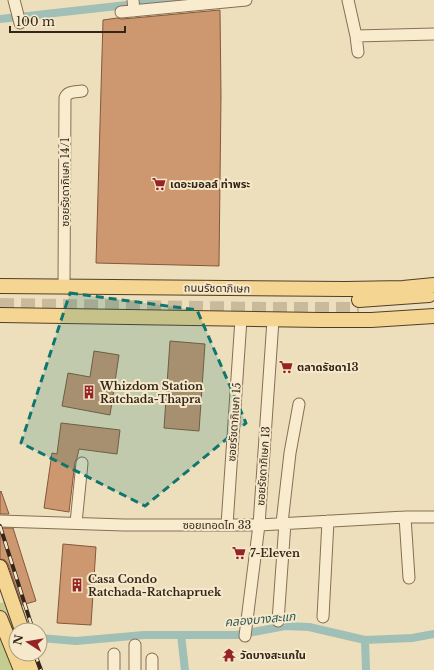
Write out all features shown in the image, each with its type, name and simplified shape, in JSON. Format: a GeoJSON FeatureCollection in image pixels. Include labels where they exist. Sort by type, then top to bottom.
{"type":"FeatureCollection","features":[{"type":"Feature","properties":{"kind":"main road","name":"ถนนรัชดาภิเษก"},"geometry":{"type":"LineString","coordinates":[[0,286],[345,289],[403,288],[434,285]]}},
{"type":"Feature","properties":{"kind":"main road"},"geometry":{"type":"LineString","coordinates":[[434,295],[359,305],[434,304]]}},
{"type":"Feature","properties":{"kind":"main road"},"geometry":{"type":"LineString","coordinates":[[0,315],[273,320],[371,320],[434,316]]}},
{"type":"Feature","properties":{"kind":"main road"},"geometry":{"type":"LineString","coordinates":[[0,567],[17,622]]}},
{"type":"Feature","properties":{"kind":"main road"},"geometry":{"type":"LineString","coordinates":[[0,584],[17,622]]}},
{"type":"Feature","properties":{"kind":"main road"},"geometry":{"type":"LineString","coordinates":[[0,618],[21,670]]}},
{"type":"Feature","properties":{"kind":"street"},"geometry":{"type":"LineString","coordinates":[[121,12],[133,6],[246,0]]}},
{"type":"Feature","properties":{"kind":"street"},"geometry":{"type":"LineString","coordinates":[[348,0],[358,52]]}},
{"type":"Feature","properties":{"kind":"street"},"geometry":{"type":"LineString","coordinates":[[15,2],[20,22]]}},
{"type":"Feature","properties":{"kind":"street"},"geometry":{"type":"LineString","coordinates":[[356,36],[434,34]]}},
{"type":"Feature","properties":{"kind":"street","name":"ซอยรัชดาภิเษก 14/1"},"geometry":{"type":"LineString","coordinates":[[64,287],[65,98],[68,93],[82,91]]}},
{"type":"Feature","properties":{"kind":"street","name":"ซอยรัชดาภิเษก 15"},"geometry":{"type":"LineString","coordinates":[[227,525],[241,319]]}},
{"type":"Feature","properties":{"kind":"street","name":"ซอยรัชดาภิเษก 13"},"geometry":{"type":"LineString","coordinates":[[245,636],[259,524],[273,320]]}},
{"type":"Feature","properties":{"kind":"street"},"geometry":{"type":"LineString","coordinates":[[278,621],[283,523],[290,453],[298,404]]}},
{"type":"Feature","properties":{"kind":"street"},"geometry":{"type":"LineString","coordinates":[[76,523],[82,463]]}},
{"type":"Feature","properties":{"kind":"street"},"geometry":{"type":"LineString","coordinates":[[405,517],[409,578]]}},
{"type":"Feature","properties":{"kind":"street","name":"ซอยเทอดไท 33"},"geometry":{"type":"LineString","coordinates":[[0,521],[124,525],[227,525],[434,517]]}},
{"type":"Feature","properties":{"kind":"street"},"geometry":{"type":"LineString","coordinates":[[323,617],[328,521]]}},
{"type":"Feature","properties":{"kind":"street"},"geometry":{"type":"LineString","coordinates":[[135,645],[135,670]]}},
{"type":"Feature","properties":{"kind":"street"},"geometry":{"type":"LineString","coordinates":[[114,654],[114,670]]}},
{"type":"Feature","properties":{"kind":"highlighted area"},"geometry":{"type":"Polygon","coordinates":[[[70,293],[197,310],[246,423],[145,506],[21,443],[70,293]]]}},
{"type":"Feature","properties":{"kind":"green space"},"geometry":{"type":"Polygon","coordinates":[[[8,601],[14,622],[8,622],[8,662],[24,662],[33,670],[0,670],[0,603],[8,601]]]}},
{"type":"Feature","properties":{"kind":"building","name":"เดอะมอลล์ ท่าพระ"},"geometry":{"type":"Polygon","coordinates":[[[220,10],[221,96],[219,266],[96,263],[103,20],[220,10]]]}},
{"type":"Feature","properties":{"kind":"building"},"geometry":{"type":"Polygon","coordinates":[[[170,341],[205,344],[199,431],[164,428],[170,341]]]}},
{"type":"Feature","properties":{"kind":"building","name":"Whizdom Station Ratchada-Thapra"},"geometry":{"type":"Polygon","coordinates":[[[94,351],[119,355],[110,415],[62,406],[68,373],[90,377],[94,351]]]}},
{"type":"Feature","properties":{"kind":"building"},"geometry":{"type":"Polygon","coordinates":[[[61,423],[120,430],[117,454],[79,449],[75,462],[69,512],[44,508],[52,453],[57,454],[61,423]]]}},
{"type":"Feature","properties":{"kind":"building"},"geometry":{"type":"Polygon","coordinates":[[[1,491],[9,514],[0,514],[1,491]]]}},
{"type":"Feature","properties":{"kind":"building"},"geometry":{"type":"Polygon","coordinates":[[[0,528],[13,528],[36,601],[22,605],[8,564],[5,560],[0,559],[0,528]]]}},
{"type":"Feature","properties":{"kind":"building","name":"Casa Condo Ratchada-Ratchapruek"},"geometry":{"type":"Polygon","coordinates":[[[63,544],[96,547],[91,625],[57,623],[63,544]]]}},
{"type":"Feature","properties":{"kind":"waterway"},"geometry":{"type":"LineString","coordinates":[[0,19],[172,0]]}},
{"type":"Feature","properties":{"kind":"waterway","name":"คลองบางสะแก"},"geometry":{"type":"LineString","coordinates":[[48,639],[76,641],[144,635],[237,635],[285,626],[309,627],[365,640],[412,638],[434,634]]}},
{"type":"Feature","properties":{"kind":"waterway"},"geometry":{"type":"LineString","coordinates":[[181,635],[185,670]]}},
{"type":"Feature","properties":{"kind":"waterway"},"geometry":{"type":"LineString","coordinates":[[365,640],[366,670]]}},
{"type":"Feature","properties":{"kind":"tunnel"},"geometry":{"type":"LineString","coordinates":[[0,305],[359,309]]}},
{"type":"Feature","properties":{"kind":"railway"},"geometry":{"type":"LineString","coordinates":[[0,526],[30,622]]}},
{"type":"Feature","properties":{"kind":"railway"},"geometry":{"type":"LineString","coordinates":[[38,662],[41,670]]}},
{"type":"Feature","properties":{"kind":"place","name":"เดอะมอลล์ ท่าพระ"},"geometry":{"type":"Point","coordinates":[159,184]}},
{"type":"Feature","properties":{"kind":"place","name":"ตลาดรัชดา13"},"geometry":{"type":"Point","coordinates":[286,367]}},
{"type":"Feature","properties":{"kind":"place","name":"Whizdom Station Ratchada-Thapra"},"geometry":{"type":"Point","coordinates":[89,392]}},
{"type":"Feature","properties":{"kind":"place","name":"7-Eleven"},"geometry":{"type":"Point","coordinates":[239,553]}},
{"type":"Feature","properties":{"kind":"place","name":"Casa Condo Ratchada-Ratchapruek"},"geometry":{"type":"Point","coordinates":[77,585]}},
{"type":"Feature","properties":{"kind":"place","name":"วัดบางสะแกใน"},"geometry":{"type":"Point","coordinates":[229,655]}}]}
